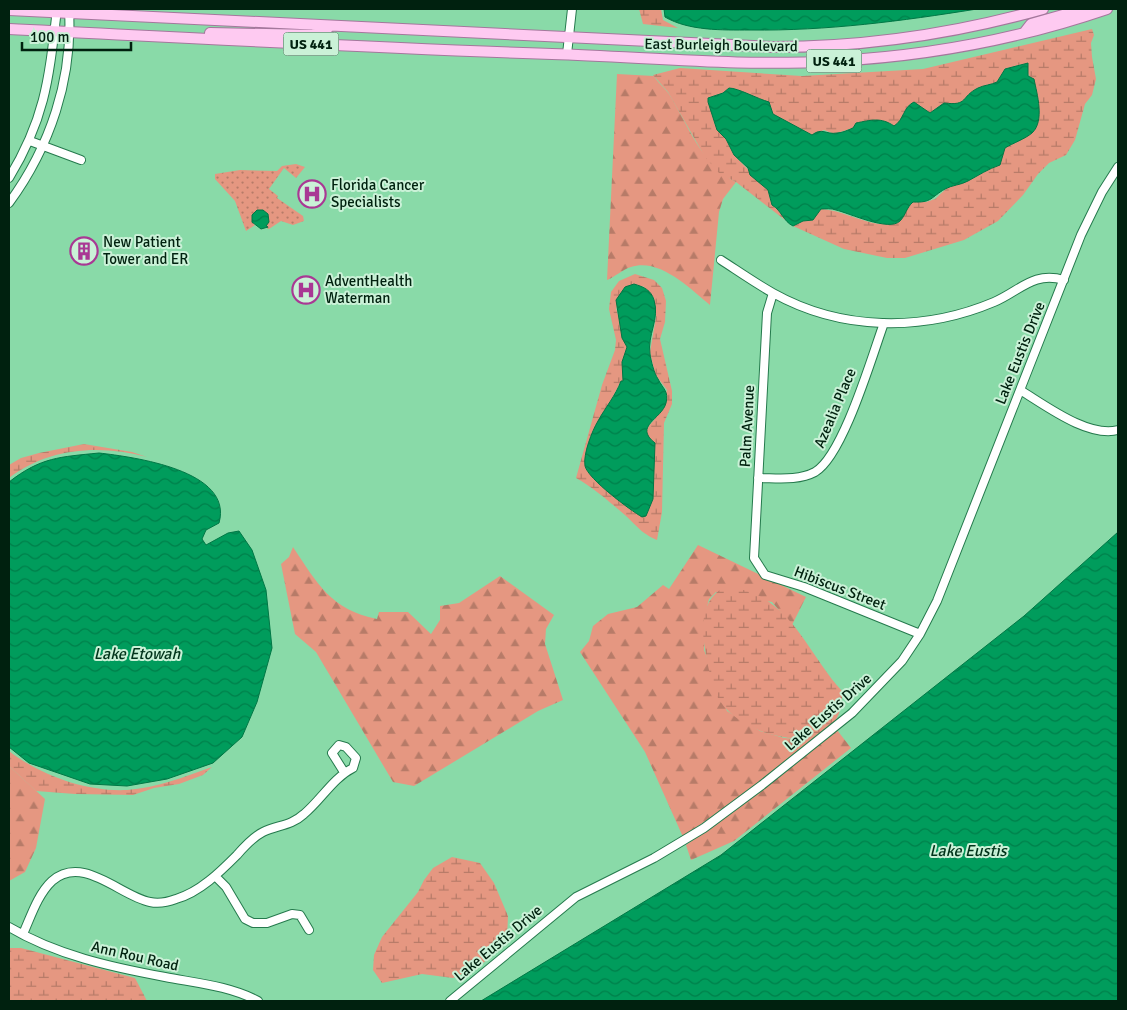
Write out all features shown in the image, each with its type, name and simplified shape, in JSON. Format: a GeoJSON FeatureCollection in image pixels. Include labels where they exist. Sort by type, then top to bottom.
{"type":"FeatureCollection","features":[{"type":"Feature","properties":{"kind":"main road","name":"East Burleigh Boulevard"},"geometry":{"type":"LineString","coordinates":[[569,36],[773,47],[833,46],[930,35],[1043,9]]}},
{"type":"Feature","properties":{"kind":"main road"},"geometry":{"type":"LineString","coordinates":[[1024,33],[1031,24],[1084,9]]}},
{"type":"Feature","properties":{"kind":"main road","name":"East Burleigh Boulevard"},"geometry":{"type":"LineString","coordinates":[[568,54],[730,62],[834,61],[950,49],[1024,33],[1107,9]]}},
{"type":"Feature","properties":{"kind":"main road","name":"US 441"},"geometry":{"type":"LineString","coordinates":[[9,10],[57,10],[329,27],[569,36]]}},
{"type":"Feature","properties":{"kind":"main road"},"geometry":{"type":"LineString","coordinates":[[200,39],[211,33],[313,35],[329,27]]}},
{"type":"Feature","properties":{"kind":"main road","name":"US 441"},"geometry":{"type":"LineString","coordinates":[[9,29],[568,54]]}},
{"type":"Feature","properties":{"kind":"street"},"geometry":{"type":"LineString","coordinates":[[568,54],[572,9]]}},
{"type":"Feature","properties":{"kind":"street"},"geometry":{"type":"LineString","coordinates":[[9,178],[30,141],[48,83],[57,10]]}},
{"type":"Feature","properties":{"kind":"street"},"geometry":{"type":"LineString","coordinates":[[9,203],[35,164],[52,126],[62,92],[70,32],[69,11]]}},
{"type":"Feature","properties":{"kind":"street"},"geometry":{"type":"LineString","coordinates":[[30,141],[81,160]]}},
{"type":"Feature","properties":{"kind":"street","name":"Lake Eustis Drive"},"geometry":{"type":"LineString","coordinates":[[450,1001],[576,897],[684,842],[762,785],[852,713],[902,661],[920,634],[937,601],[1091,212],[1118,168]]}},
{"type":"Feature","properties":{"kind":"street"},"geometry":{"type":"LineString","coordinates":[[721,260],[773,293],[818,311],[856,320],[884,323],[912,323],[952,317],[995,302],[1035,279],[1052,276],[1064,280]]}},
{"type":"Feature","properties":{"kind":"street","name":"Palm Avenue"},"geometry":{"type":"LineString","coordinates":[[755,562],[767,313],[773,293]]}},
{"type":"Feature","properties":{"kind":"street","name":"Azealia Place"},"geometry":{"type":"LineString","coordinates":[[758,478],[808,475],[823,466],[831,457],[849,416],[884,323]]}},
{"type":"Feature","properties":{"kind":"street"},"geometry":{"type":"LineString","coordinates":[[1020,390],[1058,413],[1085,426],[1108,431],[1118,430]]}},
{"type":"Feature","properties":{"kind":"street","name":"Hibiscus Street"},"geometry":{"type":"LineString","coordinates":[[755,562],[765,575],[804,587],[920,634]]}},
{"type":"Feature","properties":{"kind":"street"},"geometry":{"type":"LineString","coordinates":[[23,934],[40,896],[53,880],[62,874],[76,871],[98,877],[134,896],[150,902],[160,903],[188,895],[215,876],[262,832],[290,825],[304,814],[344,772]]}},
{"type":"Feature","properties":{"kind":"street"},"geometry":{"type":"LineString","coordinates":[[215,876],[226,887],[245,919],[253,923],[267,923],[292,914],[300,916],[309,930]]}},
{"type":"Feature","properties":{"kind":"street","name":"Ann Rou Road"},"geometry":{"type":"LineString","coordinates":[[9,926],[51,947],[109,966],[238,993],[258,1001]]}},
{"type":"Feature","properties":{"kind":"street"},"geometry":{"type":"LineString","coordinates":[[233,1001],[238,993]]}},
{"type":"Feature","properties":{"kind":"green space"},"geometry":{"type":"Polygon","coordinates":[[[639,9],[661,9],[663,20],[678,28],[643,24],[639,9]]]}},
{"type":"Feature","properties":{"kind":"green space"},"geometry":{"type":"Polygon","coordinates":[[[1092,29],[1094,35],[1091,43],[1092,57],[1096,79],[1092,95],[1085,104],[1075,140],[1066,155],[1049,163],[1038,174],[1023,195],[998,221],[964,240],[905,258],[887,258],[844,249],[793,226],[803,221],[813,220],[820,209],[838,212],[875,223],[891,223],[901,216],[905,209],[913,202],[926,202],[935,199],[947,188],[974,178],[989,169],[1005,148],[1026,137],[1033,115],[1036,99],[1035,91],[1029,74],[1022,64],[1005,69],[997,82],[971,93],[964,101],[955,105],[944,103],[930,113],[914,102],[894,126],[890,123],[853,128],[834,134],[824,130],[812,135],[773,114],[768,102],[737,90],[729,88],[723,93],[708,98],[715,125],[726,139],[734,155],[768,190],[772,205],[780,211],[785,220],[736,182],[719,173],[705,157],[668,92],[653,75],[680,68],[802,76],[923,69],[1092,29]]]}},
{"type":"Feature","properties":{"kind":"green space"},"geometry":{"type":"Polygon","coordinates":[[[617,74],[654,76],[669,94],[704,154],[713,165],[736,182],[723,199],[719,212],[710,305],[674,276],[653,267],[642,265],[631,267],[607,280],[617,74]]]}},
{"type":"Feature","properties":{"kind":"green space"},"geometry":{"type":"Polygon","coordinates":[[[296,164],[305,167],[296,178],[284,168],[269,189],[278,196],[277,198],[303,216],[304,221],[293,225],[281,221],[269,229],[252,222],[255,225],[246,231],[235,201],[215,179],[215,174],[240,170],[277,171],[282,166],[296,164]]]}},
{"type":"Feature","properties":{"kind":"green space"},"geometry":{"type":"Polygon","coordinates":[[[635,274],[654,280],[662,288],[666,301],[665,322],[660,339],[672,391],[672,404],[664,423],[662,512],[657,540],[643,532],[602,496],[576,478],[602,385],[615,350],[616,340],[609,309],[611,292],[619,281],[635,274]],[[643,286],[616,308],[627,347],[622,362],[624,381],[621,381],[604,414],[598,421],[604,486],[614,497],[653,499],[655,444],[647,435],[647,431],[659,411],[667,390],[655,374],[650,352],[656,317],[654,298],[643,286]]]}},
{"type":"Feature","properties":{"kind":"green space"},"geometry":{"type":"Polygon","coordinates":[[[84,444],[132,452],[147,457],[111,451],[75,451],[40,460],[9,478],[9,465],[21,458],[84,444]]]}},
{"type":"Feature","properties":{"kind":"green space"},"geometry":{"type":"Polygon","coordinates":[[[698,545],[806,597],[792,625],[772,602],[716,592],[709,599],[706,611],[704,650],[727,711],[760,731],[784,738],[800,739],[819,734],[760,782],[683,837],[645,752],[580,652],[589,641],[593,626],[608,614],[637,607],[663,585],[669,589],[698,545]]]}},
{"type":"Feature","properties":{"kind":"green space"},"geometry":{"type":"Polygon","coordinates":[[[293,547],[318,583],[337,602],[348,609],[377,619],[379,612],[408,612],[431,634],[440,620],[440,606],[459,603],[500,576],[554,615],[546,629],[545,644],[563,700],[538,711],[414,786],[393,782],[316,652],[295,634],[281,564],[289,557],[293,547]]]}},
{"type":"Feature","properties":{"kind":"green space"},"geometry":{"type":"Polygon","coordinates":[[[725,587],[747,591],[765,599],[780,611],[794,626],[842,691],[839,713],[828,728],[812,736],[793,738],[772,735],[751,727],[733,715],[720,701],[708,668],[703,625],[705,612],[710,600],[725,587]]]}},
{"type":"Feature","properties":{"kind":"green space"},"geometry":{"type":"Polygon","coordinates":[[[837,730],[851,748],[734,841],[691,860],[686,845],[764,789],[837,730]]]}},
{"type":"Feature","properties":{"kind":"green space"},"geometry":{"type":"Polygon","coordinates":[[[9,751],[35,768],[64,780],[80,785],[111,790],[149,787],[170,782],[212,767],[203,775],[179,784],[154,788],[133,795],[36,791],[9,766],[9,751]]]}},
{"type":"Feature","properties":{"kind":"green space"},"geometry":{"type":"Polygon","coordinates":[[[9,766],[45,799],[36,848],[25,872],[9,881],[9,766]]]}},
{"type":"Feature","properties":{"kind":"green space"},"geometry":{"type":"Polygon","coordinates":[[[452,857],[480,863],[494,883],[508,916],[507,938],[502,948],[478,967],[453,978],[422,974],[382,983],[373,970],[374,955],[382,937],[418,892],[433,868],[452,857]]]}},
{"type":"Feature","properties":{"kind":"green space"},"geometry":{"type":"Polygon","coordinates":[[[9,948],[21,948],[135,978],[147,1001],[9,1001],[9,948]]]}},
{"type":"Feature","properties":{"kind":"water"},"geometry":{"type":"Polygon","coordinates":[[[664,9],[977,9],[836,27],[779,30],[717,30],[674,22],[665,17],[664,9]]]}},
{"type":"Feature","properties":{"kind":"water"},"geometry":{"type":"Polygon","coordinates":[[[1028,63],[1028,76],[1034,79],[1039,107],[1038,122],[1032,133],[1005,148],[1000,165],[965,182],[945,189],[931,199],[913,202],[902,219],[895,224],[869,221],[834,209],[821,209],[813,220],[803,221],[793,226],[772,205],[768,190],[750,175],[748,168],[734,155],[726,139],[717,130],[708,102],[708,98],[733,88],[769,102],[773,114],[812,135],[821,131],[839,133],[853,128],[856,123],[871,120],[885,121],[894,126],[910,104],[914,102],[930,113],[944,103],[961,102],[972,91],[997,82],[1005,69],[1028,63]]]}},
{"type":"Feature","properties":{"kind":"water"},"geometry":{"type":"Polygon","coordinates":[[[257,210],[263,210],[268,214],[269,222],[266,226],[268,227],[261,229],[252,222],[252,215],[257,210]]]}},
{"type":"Feature","properties":{"kind":"water"},"geometry":{"type":"Polygon","coordinates":[[[634,284],[647,289],[654,300],[655,320],[650,340],[650,354],[655,374],[667,396],[666,403],[660,414],[648,427],[649,437],[655,443],[653,499],[646,516],[642,517],[601,486],[585,466],[588,443],[596,425],[621,381],[623,381],[622,362],[627,347],[622,338],[616,300],[625,287],[634,284]]]}},
{"type":"Feature","properties":{"kind":"water","name":"Lake Etowah"},"geometry":{"type":"Polygon","coordinates":[[[99,453],[156,463],[197,479],[211,490],[220,505],[219,523],[206,530],[202,539],[206,545],[228,533],[239,531],[252,550],[266,590],[272,648],[257,702],[242,737],[213,763],[167,779],[127,786],[90,784],[29,763],[9,747],[9,482],[31,467],[41,463],[62,457],[99,453]]]}},
{"type":"Feature","properties":{"kind":"water","name":"Lake Eustis"},"geometry":{"type":"Polygon","coordinates":[[[1118,532],[1118,1001],[481,1001],[721,855],[1024,616],[1118,532]]]}},
{"type":"Feature","properties":{"kind":"place","name":"Florida Cancer Specialists"},"geometry":{"type":"Point","coordinates":[312,194]}},
{"type":"Feature","properties":{"kind":"place","name":"New Patient Tower and ER"},"geometry":{"type":"Point","coordinates":[84,251]}},
{"type":"Feature","properties":{"kind":"place","name":"AdventHealth Waterman"},"geometry":{"type":"Point","coordinates":[306,290]}}]}
